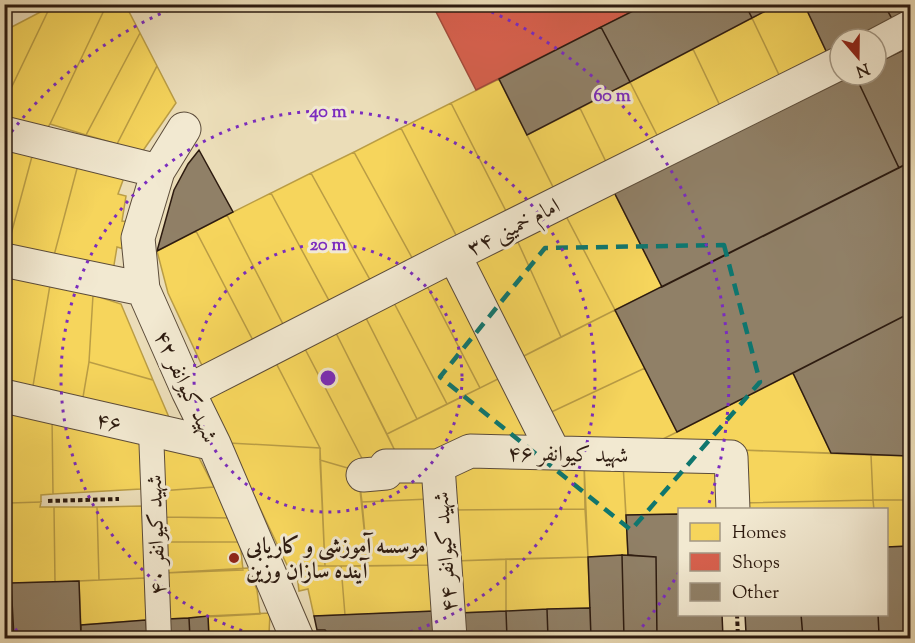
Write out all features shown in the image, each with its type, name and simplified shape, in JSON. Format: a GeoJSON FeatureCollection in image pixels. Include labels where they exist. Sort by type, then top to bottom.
{"type":"FeatureCollection","features":[{"type":"Feature","properties":{"kind":"street"},"geometry":{"type":"LineString","coordinates":[[888,39],[910,27]]}},
{"type":"Feature","properties":{"kind":"street","name":"امام خمینی ۳۴"},"geometry":{"type":"LineString","coordinates":[[188,391],[454,255],[828,69]]}},
{"type":"Feature","properties":{"kind":"street","name":"شهید کیوانفر ۴۲"},"geometry":{"type":"LineString","coordinates":[[184,129],[158,171],[138,238],[143,289],[214,444],[297,639]]}},
{"type":"Feature","properties":{"kind":"street"},"geometry":{"type":"LineString","coordinates":[[4,133],[158,171]]}},
{"type":"Feature","properties":{"kind":"street"},"geometry":{"type":"LineString","coordinates":[[454,255],[554,453]]}},
{"type":"Feature","properties":{"kind":"street"},"geometry":{"type":"LineString","coordinates":[[4,260],[143,289]]}},
{"type":"Feature","properties":{"kind":"street","name":"۴۶"},"geometry":{"type":"LineString","coordinates":[[4,396],[214,444]]}},
{"type":"Feature","properties":{"kind":"street","name":"شهید کیوانفر ۴۶"},"geometry":{"type":"LineString","coordinates":[[363,475],[386,473],[386,466],[438,466],[470,451],[730,457],[733,508]]}},
{"type":"Feature","properties":{"kind":"street","name":"شهید کیوانفر ۴۴"},"geometry":{"type":"LineString","coordinates":[[438,466],[450,639]]}},
{"type":"Feature","properties":{"kind":"lane","name":"شهید کیوانفر ۴۰"},"geometry":{"type":"LineString","coordinates":[[151,431],[159,639]]}},
{"type":"Feature","properties":{"kind":"path"},"geometry":{"type":"LineString","coordinates":[[48,501],[154,499]]}},
{"type":"Feature","properties":{"kind":"path"},"geometry":{"type":"LineString","coordinates":[[737,616],[738,639]]}},
{"type":"Feature","properties":{"kind":"highlighted area"},"geometry":{"type":"Polygon","coordinates":[[[724,245],[760,382],[631,530],[440,377],[545,248],[724,245]]]}},
{"type":"Feature","properties":{"kind":"building: Homes"},"geometry":{"type":"Polygon","coordinates":[[[54,4],[107,4],[44,134],[4,124],[4,103],[50,7],[54,4]]]}},
{"type":"Feature","properties":{"kind":"building: Homes"},"geometry":{"type":"Polygon","coordinates":[[[107,4],[125,4],[140,33],[86,135],[50,124],[107,4]]]}},
{"type":"Feature","properties":{"kind":"building: Homes"},"geometry":{"type":"Polygon","coordinates":[[[779,4],[804,4],[827,53],[780,77],[752,18],[779,4]]]}},
{"type":"Feature","properties":{"kind":"building: Homes"},"geometry":{"type":"Polygon","coordinates":[[[50,7],[4,103],[4,31],[50,7]]]}},
{"type":"Feature","properties":{"kind":"building: Homes"},"geometry":{"type":"Polygon","coordinates":[[[752,18],[780,77],[721,108],[693,49],[752,18]]]}},
{"type":"Feature","properties":{"kind":"building: Homes"},"geometry":{"type":"Polygon","coordinates":[[[140,33],[157,66],[117,144],[86,135],[140,33]]]}},
{"type":"Feature","properties":{"kind":"building: Homes"},"geometry":{"type":"Polygon","coordinates":[[[693,49],[721,108],[659,139],[630,82],[693,49]]]}},
{"type":"Feature","properties":{"kind":"building: Homes"},"geometry":{"type":"Polygon","coordinates":[[[157,66],[176,103],[142,152],[117,144],[157,66]]]}},
{"type":"Feature","properties":{"kind":"building: Homes"},"geometry":{"type":"Polygon","coordinates":[[[499,79],[556,193],[509,217],[451,103],[499,79]]]}},
{"type":"Feature","properties":{"kind":"building: Homes"},"geometry":{"type":"Polygon","coordinates":[[[630,82],[659,139],[608,166],[580,108],[630,82]]]}},
{"type":"Feature","properties":{"kind":"building: Homes"},"geometry":{"type":"Polygon","coordinates":[[[451,103],[509,217],[460,243],[401,128],[451,103]]]}},
{"type":"Feature","properties":{"kind":"building: Homes"},"geometry":{"type":"Polygon","coordinates":[[[580,108],[608,166],[556,193],[527,135],[580,108]]]}},
{"type":"Feature","properties":{"kind":"building: Homes"},"geometry":{"type":"Polygon","coordinates":[[[401,128],[460,243],[416,265],[354,152],[401,128]]]}},
{"type":"Feature","properties":{"kind":"building: Homes"},"geometry":{"type":"Polygon","coordinates":[[[4,141],[34,149],[6,253],[4,253],[4,141]]]}},
{"type":"Feature","properties":{"kind":"building: Homes"},"geometry":{"type":"Polygon","coordinates":[[[34,149],[79,161],[52,263],[6,253],[34,149]]]}},
{"type":"Feature","properties":{"kind":"building: Homes"},"geometry":{"type":"Polygon","coordinates":[[[354,152],[416,265],[374,287],[311,173],[354,152]]]}},
{"type":"Feature","properties":{"kind":"building: Homes"},"geometry":{"type":"Polygon","coordinates":[[[79,161],[126,172],[118,194],[126,196],[122,221],[130,222],[124,249],[117,247],[113,271],[52,263],[79,161]]]}},
{"type":"Feature","properties":{"kind":"building: Homes"},"geometry":{"type":"Polygon","coordinates":[[[311,173],[374,287],[333,308],[271,193],[311,173]]]}},
{"type":"Feature","properties":{"kind":"building: Homes"},"geometry":{"type":"Polygon","coordinates":[[[614,192],[662,287],[615,310],[566,216],[614,192]]]}},
{"type":"Feature","properties":{"kind":"building: Homes"},"geometry":{"type":"Polygon","coordinates":[[[271,193],[333,308],[287,332],[227,215],[271,193]]]}},
{"type":"Feature","properties":{"kind":"building: Homes"},"geometry":{"type":"Polygon","coordinates":[[[227,215],[287,332],[257,348],[196,231],[227,215]]]}},
{"type":"Feature","properties":{"kind":"building: Homes"},"geometry":{"type":"Polygon","coordinates":[[[566,216],[615,310],[561,337],[517,240],[566,216]]]}},
{"type":"Feature","properties":{"kind":"building: Homes"},"geometry":{"type":"Polygon","coordinates":[[[196,231],[257,348],[206,374],[168,293],[157,251],[196,231]]]}},
{"type":"Feature","properties":{"kind":"building: Homes"},"geometry":{"type":"Polygon","coordinates":[[[517,240],[561,337],[518,359],[469,264],[517,240]]]}},
{"type":"Feature","properties":{"kind":"building: Homes"},"geometry":{"type":"Polygon","coordinates":[[[451,269],[504,376],[480,388],[425,282],[451,269]]]}},
{"type":"Feature","properties":{"kind":"building: Homes"},"geometry":{"type":"Polygon","coordinates":[[[6,275],[50,285],[32,392],[4,387],[4,281],[6,275]]]}},
{"type":"Feature","properties":{"kind":"building: Homes"},"geometry":{"type":"Polygon","coordinates":[[[425,282],[480,388],[447,404],[392,299],[425,282]]]}},
{"type":"Feature","properties":{"kind":"building: Homes"},"geometry":{"type":"Polygon","coordinates":[[[50,285],[93,295],[89,362],[82,403],[32,392],[50,285]]]}},
{"type":"Feature","properties":{"kind":"building: Homes"},"geometry":{"type":"Polygon","coordinates":[[[93,295],[121,304],[153,380],[89,362],[93,295]]]}},
{"type":"Feature","properties":{"kind":"building: Homes"},"geometry":{"type":"Polygon","coordinates":[[[392,299],[447,404],[417,419],[364,314],[392,299]]]}},
{"type":"Feature","properties":{"kind":"building: Homes"},"geometry":{"type":"Polygon","coordinates":[[[615,310],[645,368],[545,415],[518,359],[615,310]]]}},
{"type":"Feature","properties":{"kind":"building: Homes"},"geometry":{"type":"Polygon","coordinates":[[[364,314],[417,419],[387,434],[334,329],[364,314]]]}},
{"type":"Feature","properties":{"kind":"building: Homes"},"geometry":{"type":"Polygon","coordinates":[[[334,329],[396,453],[368,470],[303,345],[334,329]]]}},
{"type":"Feature","properties":{"kind":"building: Homes"},"geometry":{"type":"Polygon","coordinates":[[[303,345],[368,470],[358,471],[320,460],[320,448],[274,359],[303,345]]]}},
{"type":"Feature","properties":{"kind":"building: Homes"},"geometry":{"type":"Polygon","coordinates":[[[274,359],[320,448],[229,443],[207,394],[274,359]]]}},
{"type":"Feature","properties":{"kind":"building: Homes"},"geometry":{"type":"Polygon","coordinates":[[[89,362],[153,380],[171,422],[82,403],[89,362]]]}},
{"type":"Feature","properties":{"kind":"building: Homes"},"geometry":{"type":"Polygon","coordinates":[[[645,368],[677,432],[647,447],[560,443],[545,415],[645,368]]]}},
{"type":"Feature","properties":{"kind":"building: Homes"},"geometry":{"type":"Polygon","coordinates":[[[793,373],[831,453],[647,447],[677,432],[793,373]]]}},
{"type":"Feature","properties":{"kind":"building: Homes"},"geometry":{"type":"Polygon","coordinates":[[[504,376],[536,441],[396,453],[387,434],[504,376]]]}},
{"type":"Feature","properties":{"kind":"building: Homes"},"geometry":{"type":"Polygon","coordinates":[[[4,405],[8,406],[9,449],[4,449],[4,405]]]}},
{"type":"Feature","properties":{"kind":"building: Homes"},"geometry":{"type":"Polygon","coordinates":[[[8,406],[52,416],[53,494],[41,495],[41,502],[10,503],[8,406]]]}},
{"type":"Feature","properties":{"kind":"building: Homes"},"geometry":{"type":"Polygon","coordinates":[[[52,416],[140,437],[141,489],[53,494],[52,416]]]}},
{"type":"Feature","properties":{"kind":"building: Homes"},"geometry":{"type":"Polygon","coordinates":[[[166,442],[195,450],[214,487],[160,491],[158,463],[166,442]]]}},
{"type":"Feature","properties":{"kind":"building: Homes"},"geometry":{"type":"Polygon","coordinates":[[[229,443],[320,448],[325,566],[287,565],[229,443]]]}},
{"type":"Feature","properties":{"kind":"building: Homes"},"geometry":{"type":"Polygon","coordinates":[[[4,449],[9,449],[9,493],[4,493],[4,449]]]}},
{"type":"Feature","properties":{"kind":"building: Homes"},"geometry":{"type":"Polygon","coordinates":[[[740,450],[871,455],[873,500],[741,503],[740,450]]]}},
{"type":"Feature","properties":{"kind":"building: Homes"},"geometry":{"type":"Polygon","coordinates":[[[871,455],[910,456],[910,500],[873,500],[871,455]]]}},
{"type":"Feature","properties":{"kind":"building: Homes"},"geometry":{"type":"Polygon","coordinates":[[[467,459],[584,462],[585,509],[451,510],[448,473],[467,459]]]}},
{"type":"Feature","properties":{"kind":"building: Homes"},"geometry":{"type":"Polygon","coordinates":[[[320,460],[358,471],[368,566],[325,566],[320,460]]]}},
{"type":"Feature","properties":{"kind":"building: Homes"},"geometry":{"type":"Polygon","coordinates":[[[584,462],[623,463],[628,555],[588,557],[584,462]]]}},
{"type":"Feature","properties":{"kind":"building: Homes"},"geometry":{"type":"Polygon","coordinates":[[[623,463],[719,466],[720,508],[678,508],[678,514],[626,515],[623,463]]]}},
{"type":"Feature","properties":{"kind":"building: Homes"},"geometry":{"type":"Polygon","coordinates":[[[427,473],[429,499],[362,502],[359,478],[427,473]]]}},
{"type":"Feature","properties":{"kind":"building: Homes"},"geometry":{"type":"Polygon","coordinates":[[[214,487],[223,493],[227,518],[162,517],[160,491],[214,487]]]}},
{"type":"Feature","properties":{"kind":"building: Homes"},"geometry":{"type":"Polygon","coordinates":[[[4,493],[9,493],[10,535],[4,535],[4,493]]]}},
{"type":"Feature","properties":{"kind":"building: Homes"},"geometry":{"type":"Polygon","coordinates":[[[429,499],[432,565],[368,566],[362,502],[429,499]]]}},
{"type":"Feature","properties":{"kind":"building: Homes"},"geometry":{"type":"Polygon","coordinates":[[[873,500],[910,500],[910,546],[888,547],[888,508],[874,508],[873,500]]]}},
{"type":"Feature","properties":{"kind":"building: Homes"},"geometry":{"type":"Polygon","coordinates":[[[873,500],[874,508],[742,508],[741,503],[873,500]]]}},
{"type":"Feature","properties":{"kind":"building: Homes"},"geometry":{"type":"Polygon","coordinates":[[[41,502],[40,507],[54,507],[55,582],[11,583],[10,503],[41,502]]]}},
{"type":"Feature","properties":{"kind":"building: Homes"},"geometry":{"type":"Polygon","coordinates":[[[142,506],[145,578],[99,580],[97,507],[142,506]]]}},
{"type":"Feature","properties":{"kind":"building: Homes"},"geometry":{"type":"Polygon","coordinates":[[[54,507],[97,507],[99,580],[55,582],[54,507]]]}},
{"type":"Feature","properties":{"kind":"building: Homes"},"geometry":{"type":"Polygon","coordinates":[[[585,509],[588,557],[455,561],[451,510],[585,509]]]}},
{"type":"Feature","properties":{"kind":"building: Homes"},"geometry":{"type":"Polygon","coordinates":[[[162,517],[237,518],[240,542],[163,542],[162,517]]]}},
{"type":"Feature","properties":{"kind":"building: Homes"},"geometry":{"type":"Polygon","coordinates":[[[4,535],[10,535],[11,583],[4,583],[4,535]]]}},
{"type":"Feature","properties":{"kind":"building: Homes"},"geometry":{"type":"Polygon","coordinates":[[[163,542],[240,542],[243,570],[165,573],[163,542]]]}},
{"type":"Feature","properties":{"kind":"building: Homes"},"geometry":{"type":"Polygon","coordinates":[[[588,557],[590,608],[506,611],[506,559],[588,557]]]}},
{"type":"Feature","properties":{"kind":"building: Homes"},"geometry":{"type":"Polygon","coordinates":[[[506,559],[506,611],[459,613],[455,561],[506,559]]]}},
{"type":"Feature","properties":{"kind":"building: Homes"},"geometry":{"type":"Polygon","coordinates":[[[432,565],[435,611],[345,615],[341,566],[432,565]]]}},
{"type":"Feature","properties":{"kind":"building: Homes"},"geometry":{"type":"Polygon","coordinates":[[[296,566],[341,566],[345,615],[314,616],[308,589],[299,591],[296,566]]]}},
{"type":"Feature","properties":{"kind":"building: Homes"},"geometry":{"type":"Polygon","coordinates":[[[248,568],[257,590],[260,614],[168,619],[165,573],[248,568]]]}},
{"type":"Feature","properties":{"kind":"building: Homes"},"geometry":{"type":"Polygon","coordinates":[[[145,578],[146,620],[81,625],[79,581],[145,578]]]}},
{"type":"Feature","properties":{"kind":"building: Homes"},"geometry":{"type":"Polygon","coordinates":[[[270,613],[269,634],[209,636],[208,616],[270,613]]]}},
{"type":"Feature","properties":{"kind":"building: Shops"},"geometry":{"type":"Polygon","coordinates":[[[432,4],[647,4],[476,90],[432,4]]]}},
{"type":"Feature","properties":{"kind":"building: Other"},"geometry":{"type":"Polygon","coordinates":[[[647,4],[745,4],[752,18],[630,82],[601,27],[647,4]]]}},
{"type":"Feature","properties":{"kind":"building: Other"},"geometry":{"type":"Polygon","coordinates":[[[745,4],[779,4],[752,18],[745,4]]]}},
{"type":"Feature","properties":{"kind":"building: Other"},"geometry":{"type":"Polygon","coordinates":[[[804,4],[884,4],[892,19],[877,27],[828,27],[827,53],[804,4]]]}},
{"type":"Feature","properties":{"kind":"building: Other"},"geometry":{"type":"Polygon","coordinates":[[[884,4],[910,4],[910,10],[892,19],[884,4]]]}},
{"type":"Feature","properties":{"kind":"building: Other"},"geometry":{"type":"Polygon","coordinates":[[[601,27],[630,82],[527,135],[499,79],[601,27]]]}},
{"type":"Feature","properties":{"kind":"building: Other"},"geometry":{"type":"Polygon","coordinates":[[[910,47],[910,162],[899,168],[861,87],[888,87],[888,57],[910,47]]]}},
{"type":"Feature","properties":{"kind":"building: Other"},"geometry":{"type":"Polygon","coordinates":[[[828,87],[861,87],[899,168],[662,287],[614,192],[828,87]]]}},
{"type":"Feature","properties":{"kind":"building: Other"},"geometry":{"type":"Polygon","coordinates":[[[199,150],[233,212],[157,251],[174,190],[188,164],[199,150]]]}},
{"type":"Feature","properties":{"kind":"building: Other"},"geometry":{"type":"Polygon","coordinates":[[[910,162],[910,313],[677,432],[615,310],[910,162]]]}},
{"type":"Feature","properties":{"kind":"building: Other"},"geometry":{"type":"Polygon","coordinates":[[[910,313],[910,456],[831,453],[793,373],[910,313]]]}},
{"type":"Feature","properties":{"kind":"building: Other"},"geometry":{"type":"Polygon","coordinates":[[[678,514],[678,616],[722,616],[723,638],[657,638],[656,557],[628,555],[626,515],[678,514]]]}},
{"type":"Feature","properties":{"kind":"building: Other"},"geometry":{"type":"Polygon","coordinates":[[[910,546],[910,632],[879,634],[878,616],[888,616],[888,547],[910,546]]]}},
{"type":"Feature","properties":{"kind":"building: Other"},"geometry":{"type":"Polygon","coordinates":[[[622,555],[624,638],[591,638],[588,557],[622,555]]]}},
{"type":"Feature","properties":{"kind":"building: Other"},"geometry":{"type":"Polygon","coordinates":[[[622,555],[656,557],[657,638],[624,638],[622,555]]]}},
{"type":"Feature","properties":{"kind":"building: Other"},"geometry":{"type":"Polygon","coordinates":[[[79,581],[81,638],[14,638],[11,583],[79,581]]]}},
{"type":"Feature","properties":{"kind":"building: Other"},"geometry":{"type":"Polygon","coordinates":[[[4,583],[11,583],[14,638],[4,638],[4,583]]]}},
{"type":"Feature","properties":{"kind":"building: Other"},"geometry":{"type":"Polygon","coordinates":[[[590,608],[591,638],[548,638],[547,609],[590,608]]]}},
{"type":"Feature","properties":{"kind":"building: Other"},"geometry":{"type":"Polygon","coordinates":[[[547,609],[548,638],[507,638],[506,611],[547,609]]]}},
{"type":"Feature","properties":{"kind":"building: Other"},"geometry":{"type":"Polygon","coordinates":[[[435,611],[436,638],[332,638],[325,630],[317,630],[314,616],[435,611]]]}},
{"type":"Feature","properties":{"kind":"building: Other"},"geometry":{"type":"Polygon","coordinates":[[[506,611],[507,638],[461,638],[459,613],[506,611]]]}},
{"type":"Feature","properties":{"kind":"building: Other"},"geometry":{"type":"Polygon","coordinates":[[[208,616],[209,638],[190,638],[189,618],[208,616]]]}},
{"type":"Feature","properties":{"kind":"building: Other"},"geometry":{"type":"Polygon","coordinates":[[[745,616],[801,616],[803,638],[756,638],[746,633],[745,616]]]}},
{"type":"Feature","properties":{"kind":"building: Other"},"geometry":{"type":"Polygon","coordinates":[[[801,616],[878,616],[879,634],[803,638],[801,616]]]}},
{"type":"Feature","properties":{"kind":"building: Other"},"geometry":{"type":"Polygon","coordinates":[[[189,618],[190,638],[169,638],[168,619],[189,618]]]}},
{"type":"Feature","properties":{"kind":"building: Other"},"geometry":{"type":"Polygon","coordinates":[[[146,620],[147,638],[81,638],[81,625],[146,620]]]}},
{"type":"Feature","properties":{"kind":"building: Other"},"geometry":{"type":"Polygon","coordinates":[[[269,634],[268,638],[209,638],[209,636],[269,634]]]}},
{"type":"Feature","properties":{"kind":"place","name":"موسسه آموزشی و کاریابی آینده سازان وزین"},"geometry":{"type":"Point","coordinates":[234,558]}}]}
